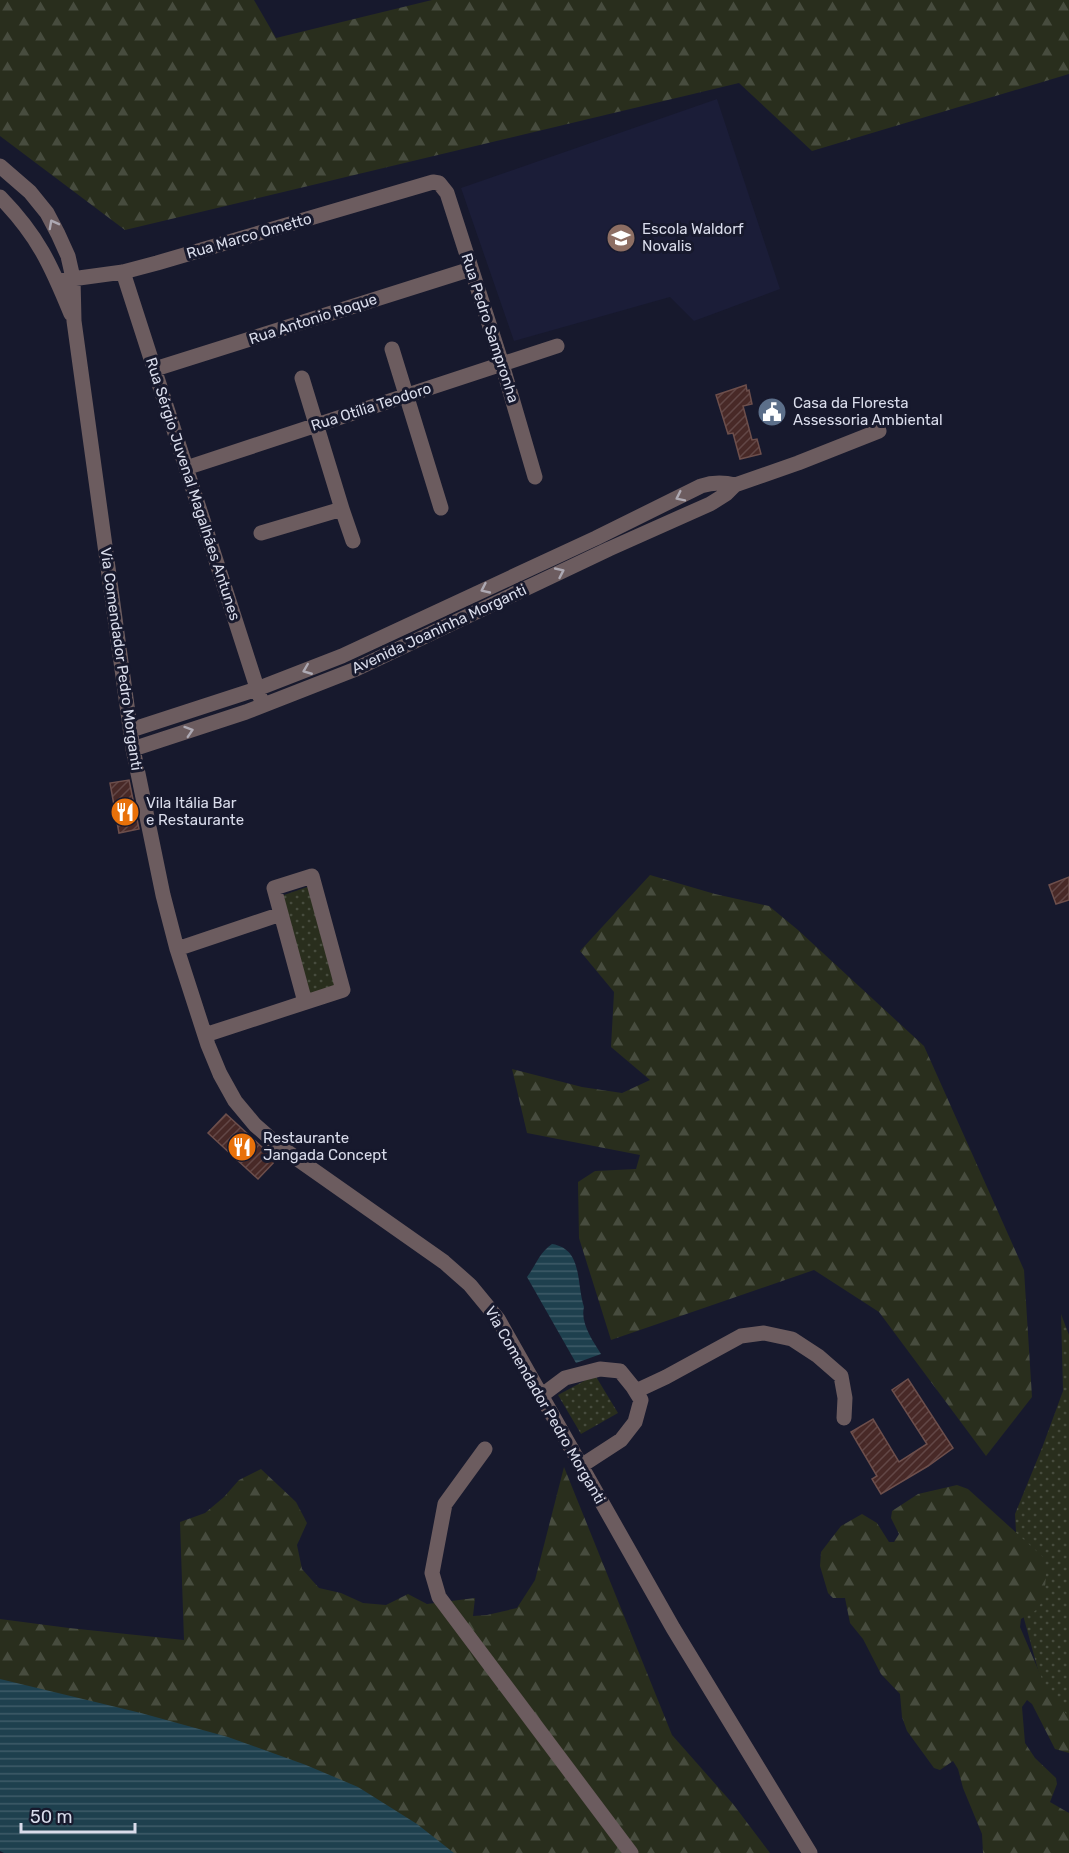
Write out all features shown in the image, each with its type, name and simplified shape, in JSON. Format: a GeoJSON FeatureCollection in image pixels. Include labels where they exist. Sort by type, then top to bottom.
{"type":"FeatureCollection","features":[{"type":"Feature","properties":{"kind":"street","name":"Via Comendador Pedro Morganti"},"geometry":{"type":"LineString","coordinates":[[0,166],[30,192],[47,213],[68,256],[73,278],[74,321],[133,749],[153,850],[177,949],[220,1074],[236,1101],[255,1125],[279,1146],[458,1273],[498,1319],[673,1628],[810,1853]]}},
{"type":"Feature","properties":{"kind":"street","name":"Rua Marco Ometto"},"geometry":{"type":"LineString","coordinates":[[57,281],[123,272],[433,182],[439,183]]}},
{"type":"Feature","properties":{"kind":"street","name":"Rua Pedro Sampronha"},"geometry":{"type":"LineString","coordinates":[[439,183],[447,193],[536,477]]}},
{"type":"Feature","properties":{"kind":"street","name":"Via Comendador Pedro Morganti"},"geometry":{"type":"LineString","coordinates":[[0,197],[36,239],[50,264],[74,321]]}},
{"type":"Feature","properties":{"kind":"street","name":"Rua Antonio Roque"},"geometry":{"type":"LineString","coordinates":[[154,369],[471,269]]}},
{"type":"Feature","properties":{"kind":"street","name":"Rua Sérgio Juvenal Magalhães Antunes"},"geometry":{"type":"LineString","coordinates":[[123,272],[264,706]]}},
{"type":"Feature","properties":{"kind":"street","name":"Rua Otília Teodoro"},"geometry":{"type":"LineString","coordinates":[[186,468],[557,345]]}},
{"type":"Feature","properties":{"kind":"street"},"geometry":{"type":"LineString","coordinates":[[392,349],[441,508]]}},
{"type":"Feature","properties":{"kind":"street"},"geometry":{"type":"LineString","coordinates":[[302,378],[353,541]]}},
{"type":"Feature","properties":{"kind":"street","name":"Avenida Joaninha Morganti"},"geometry":{"type":"LineString","coordinates":[[133,749],[264,706],[356,669],[609,549],[710,504],[735,485],[879,431]]}},
{"type":"Feature","properties":{"kind":"street","name":"Avenida Joaninha Morganti"},"geometry":{"type":"LineString","coordinates":[[130,730],[257,689],[342,656],[701,486],[724,482],[735,485]]}},
{"type":"Feature","properties":{"kind":"street"},"geometry":{"type":"LineString","coordinates":[[261,533],[342,509]]}},
{"type":"Feature","properties":{"kind":"street"},"geometry":{"type":"LineString","coordinates":[[603,534],[609,549]]}},
{"type":"Feature","properties":{"kind":"street"},"geometry":{"type":"LineString","coordinates":[[205,1035],[344,990],[312,876],[274,888],[305,1002]]}},
{"type":"Feature","properties":{"kind":"street"},"geometry":{"type":"LineString","coordinates":[[177,949],[281,914]]}},
{"type":"Feature","properties":{"kind":"street"},"geometry":{"type":"LineString","coordinates":[[636,1391],[741,1336],[764,1333],[792,1339],[818,1356],[842,1376],[845,1398],[844,1419]]}},
{"type":"Feature","properties":{"kind":"street"},"geometry":{"type":"LineString","coordinates":[[541,1396],[565,1378],[600,1369],[620,1371],[636,1391],[641,1401],[635,1422],[621,1440],[582,1466]]}},
{"type":"Feature","properties":{"kind":"street"},"geometry":{"type":"LineString","coordinates":[[484,1449],[445,1504],[432,1573],[439,1597],[631,1853]]}},
{"type":"Feature","properties":{"kind":"shaded area","name":"Escola Waldorf Novalis"},"geometry":{"type":"Polygon","coordinates":[[[717,99],[780,289],[694,321],[670,297],[514,341],[461,188],[717,99]]]}},
{"type":"Feature","properties":{"kind":"shaded area"},"geometry":{"type":"Polygon","coordinates":[[[552,1244],[569,1252],[574,1260],[584,1307],[584,1319],[591,1338],[601,1354],[576,1363],[527,1277],[541,1255],[552,1244]]]}},
{"type":"Feature","properties":{"kind":"shaded area"},"geometry":{"type":"Polygon","coordinates":[[[0,1679],[141,1713],[228,1737],[306,1765],[358,1787],[417,1824],[454,1853],[4,1853],[0,1851],[0,1679]]]}},
{"type":"Feature","properties":{"kind":"green space"},"geometry":{"type":"Polygon","coordinates":[[[0,0],[254,0],[276,38],[432,0],[1069,0],[1069,74],[812,151],[739,83],[125,230],[0,136],[0,0]]]}},
{"type":"Feature","properties":{"kind":"green space"},"geometry":{"type":"Polygon","coordinates":[[[650,875],[715,894],[769,906],[924,1046],[1024,1270],[1032,1397],[986,1456],[879,1312],[814,1270],[611,1340],[579,1238],[578,1182],[595,1171],[636,1169],[640,1155],[527,1133],[512,1069],[582,1087],[622,1093],[650,1080],[611,1047],[614,992],[580,951],[650,875]]]}},
{"type":"Feature","properties":{"kind":"green space"},"geometry":{"type":"Polygon","coordinates":[[[310,886],[337,987],[308,996],[281,896],[310,886]]]}},
{"type":"Feature","properties":{"kind":"green space"},"geometry":{"type":"Polygon","coordinates":[[[1061,1314],[1069,1335],[1069,1752],[1038,1670],[1020,1604],[1015,1514],[1063,1391],[1061,1314]]]}},
{"type":"Feature","properties":{"kind":"green space"},"geometry":{"type":"Polygon","coordinates":[[[595,1375],[618,1413],[581,1434],[558,1395],[595,1375]]]}},
{"type":"Feature","properties":{"kind":"green space"},"geometry":{"type":"Polygon","coordinates":[[[564,1467],[672,1735],[733,1804],[770,1853],[422,1853],[0,1686],[0,1619],[184,1640],[180,1522],[205,1513],[239,1480],[261,1469],[296,1502],[307,1523],[297,1545],[302,1569],[319,1588],[341,1593],[363,1603],[386,1605],[408,1594],[427,1604],[475,1598],[473,1616],[517,1608],[535,1580],[564,1467]]]}},
{"type":"Feature","properties":{"kind":"green space"},"geometry":{"type":"Polygon","coordinates":[[[957,1485],[968,1489],[1043,1557],[1045,1562],[1045,1583],[1041,1604],[1021,1619],[1020,1627],[1043,1681],[1069,1718],[1069,1753],[1055,1749],[1032,1704],[1027,1700],[1022,1707],[1025,1743],[1035,1758],[1056,1778],[1057,1784],[1050,1802],[1069,1813],[1069,1853],[983,1853],[982,1834],[963,1788],[958,1769],[953,1761],[940,1770],[934,1768],[907,1731],[902,1717],[900,1694],[881,1674],[863,1639],[850,1623],[845,1598],[833,1598],[828,1593],[820,1566],[821,1552],[841,1526],[862,1514],[877,1523],[889,1542],[894,1542],[899,1534],[891,1518],[892,1511],[918,1494],[957,1485]]]}},
{"type":"Feature","properties":{"kind":"building"},"geometry":{"type":"Polygon","coordinates":[[[746,385],[752,404],[743,406],[752,440],[757,439],[761,454],[740,459],[733,433],[728,434],[716,395],[746,385]]]}},
{"type":"Feature","properties":{"kind":"building","name":"Vila Itália Bar e Restaurante"},"geometry":{"type":"Polygon","coordinates":[[[129,780],[139,829],[119,833],[110,783],[129,780]]]}},
{"type":"Feature","properties":{"kind":"building"},"geometry":{"type":"Polygon","coordinates":[[[1069,877],[1069,900],[1056,904],[1049,885],[1069,877]]]}},
{"type":"Feature","properties":{"kind":"building","name":"Restaurante Jangada Concept"},"geometry":{"type":"Polygon","coordinates":[[[226,1114],[276,1160],[258,1179],[208,1133],[226,1114]]]}},
{"type":"Feature","properties":{"kind":"building"},"geometry":{"type":"Polygon","coordinates":[[[908,1379],[953,1448],[881,1494],[872,1479],[877,1476],[851,1432],[873,1419],[899,1462],[927,1444],[892,1390],[908,1379]]]}},
{"type":"Feature","properties":{"kind":"place","name":"Escola Waldorf Novalis"},"geometry":{"type":"Point","coordinates":[621,238]}},
{"type":"Feature","properties":{"kind":"place","name":"Casa da Floresta Assessoria Ambiental"},"geometry":{"type":"Point","coordinates":[772,412]}},
{"type":"Feature","properties":{"kind":"place","name":"Vila Itália Bar e Restaurante"},"geometry":{"type":"Point","coordinates":[125,812]}},
{"type":"Feature","properties":{"kind":"place","name":"Restaurante Jangada Concept"},"geometry":{"type":"Point","coordinates":[242,1147]}}]}
